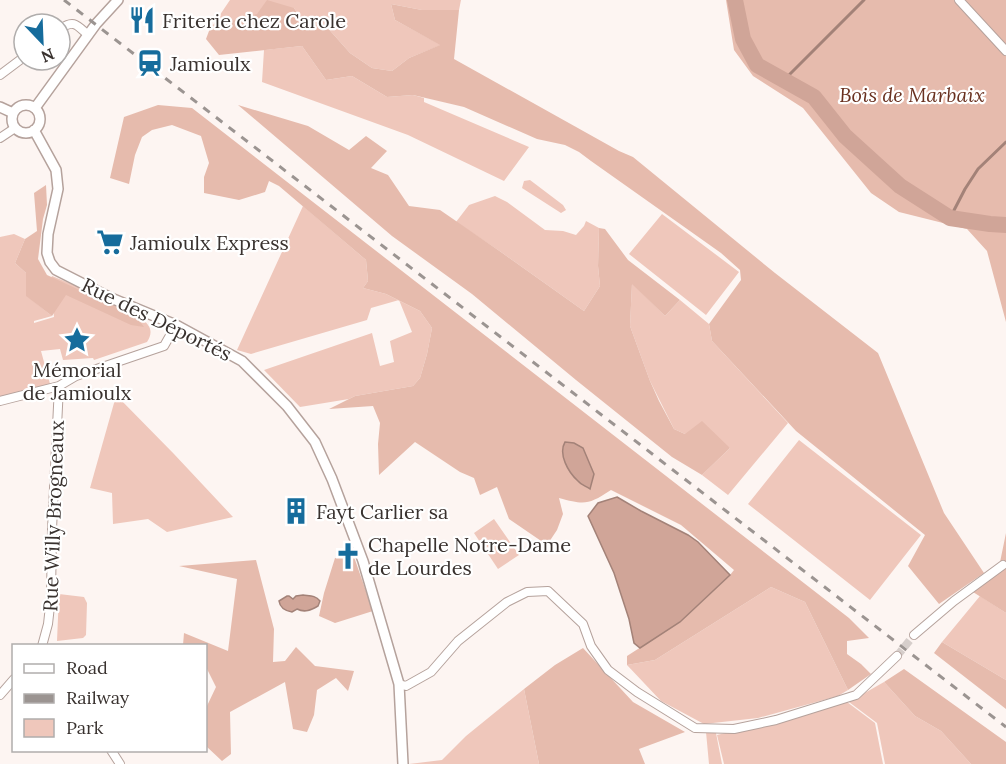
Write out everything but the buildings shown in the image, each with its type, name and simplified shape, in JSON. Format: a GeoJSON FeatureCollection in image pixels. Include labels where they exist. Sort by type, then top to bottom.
{"type":"FeatureCollection","features":[{"type":"Feature","properties":{"kind":"street"},"geometry":{"type":"LineString","coordinates":[[35,108],[88,35],[118,0]]}},
{"type":"Feature","properties":{"kind":"street"},"geometry":{"type":"LineString","coordinates":[[959,0],[1006,51]]}},
{"type":"Feature","properties":{"kind":"street"},"geometry":{"type":"LineString","coordinates":[[72,24],[88,35]]}},
{"type":"Feature","properties":{"kind":"street"},"geometry":{"type":"LineString","coordinates":[[30,105],[35,108],[39,115],[39,123],[34,130],[22,133],[15,128],[12,120],[17,108],[30,105]]}},
{"type":"Feature","properties":{"kind":"street"},"geometry":{"type":"LineString","coordinates":[[0,107],[13,113]]}},
{"type":"Feature","properties":{"kind":"street"},"geometry":{"type":"LineString","coordinates":[[0,138],[15,128]]}},
{"type":"Feature","properties":{"kind":"street","name":"Rue des Déportés"},"geometry":{"type":"LineString","coordinates":[[34,130],[56,170],[58,189],[46,253],[56,270],[111,298],[176,325],[242,361],[287,406],[315,442],[332,479],[363,561],[399,684],[403,764]]}},
{"type":"Feature","properties":{"kind":"street"},"geometry":{"type":"LineString","coordinates":[[0,400],[59,386],[76,375],[164,346],[176,325]]}},
{"type":"Feature","properties":{"kind":"street","name":"Rue Willy Brogneaux"},"geometry":{"type":"LineString","coordinates":[[42,644],[48,624],[51,597],[59,386]]}},
{"type":"Feature","properties":{"kind":"street"},"geometry":{"type":"LineString","coordinates":[[914,635],[954,601],[1003,565]]}},
{"type":"Feature","properties":{"kind":"street"},"geometry":{"type":"LineString","coordinates":[[399,684],[406,686],[431,672],[459,641],[507,602],[526,592],[548,591],[584,624],[591,646],[608,670],[637,692],[695,729],[734,729],[776,720],[856,695],[897,656]]}},
{"type":"Feature","properties":{"kind":"street"},"geometry":{"type":"LineString","coordinates":[[0,695],[12,681]]}},
{"type":"Feature","properties":{"kind":"green space"},"geometry":{"type":"Polygon","coordinates":[[[230,0],[461,0],[459,10],[422,10],[391,4],[395,20],[441,45],[409,58],[392,71],[372,68],[350,53],[326,26],[304,23],[294,8],[251,17],[209,31],[230,0]]]}},
{"type":"Feature","properties":{"kind":"green space"},"geometry":{"type":"Polygon","coordinates":[[[267,0],[294,8],[304,23],[326,26],[350,53],[372,68],[392,71],[409,58],[440,45],[395,20],[391,4],[422,10],[459,10],[454,59],[633,157],[775,273],[878,353],[944,513],[984,573],[939,604],[908,566],[925,535],[796,431],[712,341],[709,324],[741,280],[740,270],[721,253],[579,152],[565,145],[537,139],[464,107],[413,95],[387,97],[352,76],[326,80],[302,46],[219,55],[206,39],[209,31],[228,22],[257,14],[267,0]]]}},
{"type":"Feature","properties":{"kind":"green space","name":"Bois de Marbaix"},"geometry":{"type":"Polygon","coordinates":[[[726,0],[1006,0],[1006,322],[987,251],[967,229],[899,212],[871,193],[803,108],[753,76],[734,50],[726,0]]]}},
{"type":"Feature","properties":{"kind":"green space"},"geometry":{"type":"Polygon","coordinates":[[[302,46],[326,80],[352,76],[387,97],[413,95],[424,98],[424,102],[529,147],[504,181],[408,135],[262,82],[264,50],[302,46]]]}},
{"type":"Feature","properties":{"kind":"green space"},"geometry":{"type":"Polygon","coordinates":[[[158,105],[192,108],[849,618],[869,638],[847,641],[847,654],[871,674],[848,690],[805,602],[771,587],[655,660],[627,665],[627,656],[680,622],[734,570],[681,525],[611,490],[597,499],[586,502],[559,498],[563,514],[557,530],[547,545],[509,519],[497,487],[480,495],[474,478],[460,472],[415,442],[379,475],[380,423],[373,406],[329,409],[355,396],[413,386],[420,378],[432,328],[420,311],[386,294],[363,288],[368,281],[366,260],[279,186],[269,181],[265,192],[239,200],[204,193],[204,177],[209,163],[201,136],[172,125],[152,130],[142,137],[135,155],[129,184],[110,178],[124,117],[158,105]]]}},
{"type":"Feature","properties":{"kind":"green space"},"geometry":{"type":"Polygon","coordinates":[[[238,105],[308,126],[349,150],[366,136],[387,151],[371,168],[388,175],[409,206],[440,210],[584,311],[600,286],[599,228],[605,229],[628,260],[680,300],[665,316],[632,284],[630,326],[650,381],[674,429],[685,434],[702,421],[730,448],[702,475],[672,457],[472,294],[392,236],[238,105]]]}},
{"type":"Feature","properties":{"kind":"green space"},"geometry":{"type":"Polygon","coordinates":[[[530,180],[563,205],[566,210],[561,213],[522,188],[524,181],[530,180]]]}},
{"type":"Feature","properties":{"kind":"green space"},"geometry":{"type":"Polygon","coordinates":[[[46,185],[47,205],[38,259],[47,275],[136,316],[144,327],[131,325],[66,295],[52,316],[26,296],[26,273],[15,263],[25,239],[37,231],[34,193],[46,185]]]}},
{"type":"Feature","properties":{"kind":"green space"},"geometry":{"type":"Polygon","coordinates":[[[495,196],[545,230],[563,231],[576,235],[586,221],[599,228],[600,286],[584,311],[456,222],[469,205],[495,196]]]}},
{"type":"Feature","properties":{"kind":"green space"},"geometry":{"type":"Polygon","coordinates":[[[303,206],[366,260],[368,281],[363,288],[398,300],[371,308],[367,320],[251,354],[237,350],[303,206]]]}},
{"type":"Feature","properties":{"kind":"green space"},"geometry":{"type":"Polygon","coordinates":[[[662,214],[739,272],[706,315],[629,254],[662,214]]]}},
{"type":"Feature","properties":{"kind":"green space"},"geometry":{"type":"Polygon","coordinates":[[[14,234],[25,239],[15,263],[26,273],[27,296],[52,316],[34,321],[34,323],[54,317],[50,280],[52,276],[103,298],[143,320],[150,331],[147,342],[94,360],[93,358],[63,360],[60,349],[41,351],[50,384],[0,398],[0,237],[14,234]]]}},
{"type":"Feature","properties":{"kind":"green space"},"geometry":{"type":"Polygon","coordinates":[[[632,283],[665,316],[680,300],[709,324],[712,341],[788,423],[728,495],[702,475],[730,448],[674,429],[650,381],[630,326],[632,283]]]}},
{"type":"Feature","properties":{"kind":"green space"},"geometry":{"type":"Polygon","coordinates":[[[399,301],[420,311],[432,328],[420,378],[413,386],[300,407],[264,370],[372,333],[380,366],[394,362],[390,341],[412,332],[399,301]]]}},
{"type":"Feature","properties":{"kind":"green space"},"geometry":{"type":"Polygon","coordinates":[[[116,396],[233,517],[167,532],[148,519],[113,524],[112,493],[90,488],[116,396]]]}},
{"type":"Feature","properties":{"kind":"green space"},"geometry":{"type":"Polygon","coordinates":[[[799,440],[921,535],[870,600],[748,504],[799,440]]]}},
{"type":"Feature","properties":{"kind":"green space"},"geometry":{"type":"Polygon","coordinates":[[[494,519],[519,555],[498,569],[474,533],[494,519]]]}},
{"type":"Feature","properties":{"kind":"green space"},"geometry":{"type":"Polygon","coordinates":[[[1006,533],[1006,613],[973,592],[999,567],[1006,533]]]}},
{"type":"Feature","properties":{"kind":"green space"},"geometry":{"type":"Polygon","coordinates":[[[354,557],[373,611],[335,623],[319,616],[324,593],[335,558],[354,557]]]}},
{"type":"Feature","properties":{"kind":"green space"},"geometry":{"type":"Polygon","coordinates":[[[256,560],[274,629],[273,662],[285,661],[296,647],[315,666],[354,671],[348,691],[336,678],[317,690],[314,715],[307,732],[293,729],[285,682],[230,712],[231,754],[222,761],[207,747],[207,706],[216,687],[207,669],[207,644],[183,644],[184,633],[228,651],[237,579],[179,566],[256,560]]]}},
{"type":"Feature","properties":{"kind":"green space"},"geometry":{"type":"Polygon","coordinates":[[[771,587],[805,602],[848,690],[838,696],[758,718],[704,724],[661,701],[627,665],[655,660],[771,587]]]}},
{"type":"Feature","properties":{"kind":"green space"},"geometry":{"type":"Polygon","coordinates":[[[59,594],[84,597],[87,603],[86,635],[83,638],[57,641],[59,594]]]}},
{"type":"Feature","properties":{"kind":"green space"},"geometry":{"type":"Polygon","coordinates":[[[980,596],[1006,613],[1006,680],[942,642],[980,596]]]}},
{"type":"Feature","properties":{"kind":"green space"},"geometry":{"type":"Polygon","coordinates":[[[942,642],[1006,680],[1006,709],[934,653],[942,642]]]}},
{"type":"Feature","properties":{"kind":"green space"},"geometry":{"type":"Polygon","coordinates":[[[583,648],[633,702],[685,732],[639,749],[645,764],[539,764],[524,689],[555,665],[583,648]]]}},
{"type":"Feature","properties":{"kind":"green space"},"geometry":{"type":"Polygon","coordinates":[[[904,669],[1006,742],[1006,764],[971,764],[941,731],[915,716],[884,682],[904,669]]]}},
{"type":"Feature","properties":{"kind":"green space"},"geometry":{"type":"Polygon","coordinates":[[[884,682],[915,716],[941,731],[971,764],[885,764],[877,723],[849,702],[884,682]]]}},
{"type":"Feature","properties":{"kind":"green space"},"geometry":{"type":"Polygon","coordinates":[[[524,689],[539,764],[409,764],[442,760],[466,736],[524,689]]]}},
{"type":"Feature","properties":{"kind":"green space"},"geometry":{"type":"Polygon","coordinates":[[[847,702],[875,723],[883,764],[724,764],[717,735],[847,702]]]}},
{"type":"Feature","properties":{"kind":"green space"},"geometry":{"type":"Polygon","coordinates":[[[706,732],[716,733],[722,764],[709,764],[706,732]]]}},
{"type":"Feature","properties":{"kind":"shaded area"},"geometry":{"type":"Polygon","coordinates":[[[565,442],[574,443],[583,448],[594,474],[590,489],[579,482],[568,468],[563,457],[565,442]]]}},
{"type":"Feature","properties":{"kind":"shaded area"},"geometry":{"type":"Polygon","coordinates":[[[617,497],[688,535],[698,542],[730,575],[680,622],[640,648],[634,643],[614,573],[588,516],[598,503],[617,497]]]}},
{"type":"Feature","properties":{"kind":"shaded area"},"geometry":{"type":"Polygon","coordinates":[[[303,595],[318,599],[320,601],[318,606],[292,612],[284,609],[279,601],[287,596],[293,599],[303,595]]]}},
{"type":"Feature","properties":{"kind":"waterway"},"geometry":{"type":"LineString","coordinates":[[735,0],[743,39],[757,65],[814,97],[845,136],[900,186],[950,218],[1006,225]]}},
{"type":"Feature","properties":{"kind":"waterway"},"geometry":{"type":"LineString","coordinates":[[784,80],[864,0]]}},
{"type":"Feature","properties":{"kind":"waterway"},"geometry":{"type":"LineString","coordinates":[[950,218],[978,169],[1006,142]]}},
{"type":"Feature","properties":{"kind":"tunnel"},"geometry":{"type":"LineString","coordinates":[[897,656],[914,635]]}},
{"type":"Feature","properties":{"kind":"railway"},"geometry":{"type":"LineString","coordinates":[[64,0],[1006,727]]}},
{"type":"Feature","properties":{"kind":"place","name":"Friterie chez Carole"},"geometry":{"type":"Point","coordinates":[142,20]}},
{"type":"Feature","properties":{"kind":"place","name":"Jamioulx"},"geometry":{"type":"Point","coordinates":[150,63]}},
{"type":"Feature","properties":{"kind":"place","name":"Jamioulx Express"},"geometry":{"type":"Point","coordinates":[110,242]}},
{"type":"Feature","properties":{"kind":"place","name":"Mémorial de Jamioulx"},"geometry":{"type":"Point","coordinates":[77,340]}},
{"type":"Feature","properties":{"kind":"place","name":"Fayt Carlier sa"},"geometry":{"type":"Point","coordinates":[296,511]}},
{"type":"Feature","properties":{"kind":"place","name":"Chapelle Notre-Dame de Lourdes"},"geometry":{"type":"Point","coordinates":[348,556]}}]}
